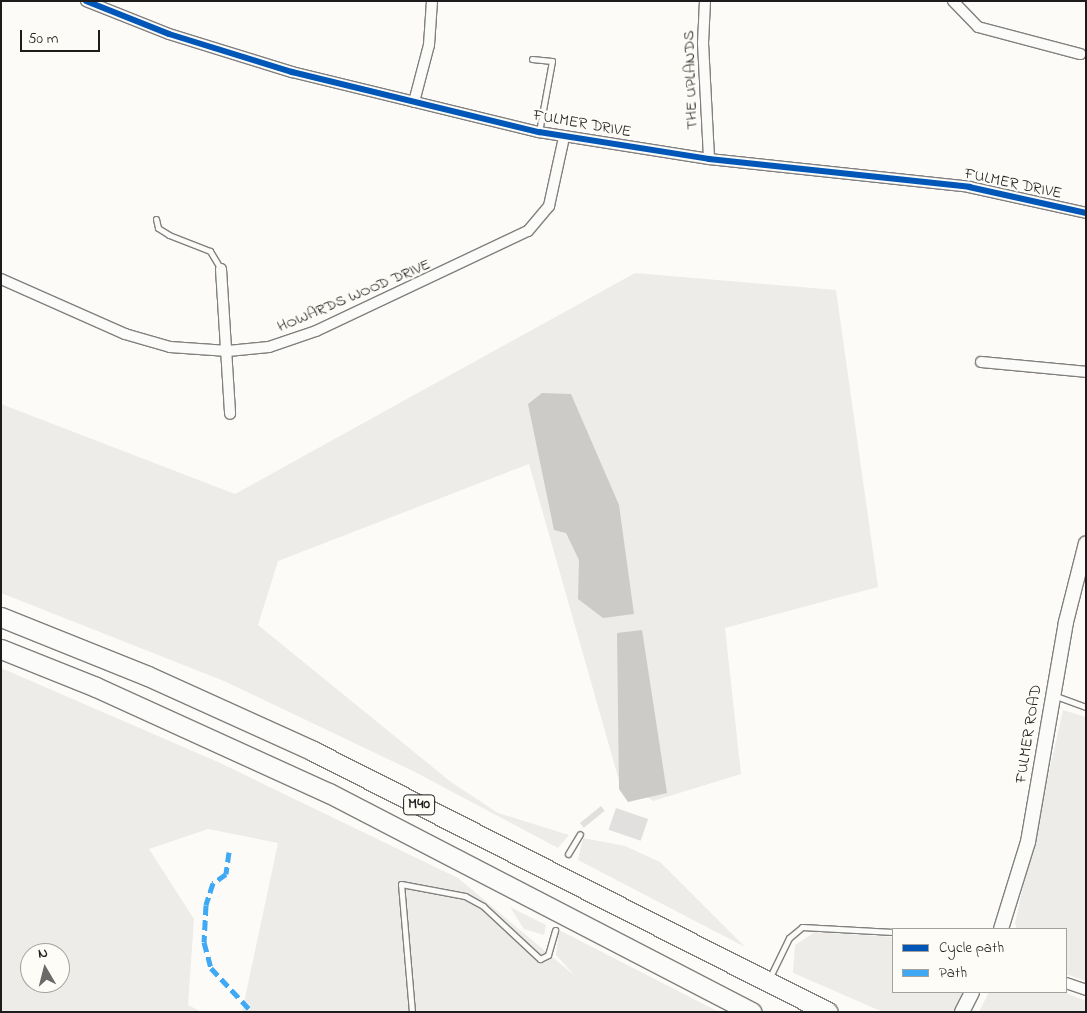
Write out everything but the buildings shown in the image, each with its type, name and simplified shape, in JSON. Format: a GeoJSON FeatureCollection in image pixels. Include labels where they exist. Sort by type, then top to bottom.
{"type":"FeatureCollection","features":[{"type":"Feature","properties":{"kind":"highway","name":"M40"},"geometry":{"type":"LineString","coordinates":[[1,617],[148,676],[313,751],[766,984],[828,1012]]}},
{"type":"Feature","properties":{"kind":"highway","name":"M40"},"geometry":{"type":"LineString","coordinates":[[1,649],[96,687],[328,793],[752,1012]]}},
{"type":"Feature","properties":{"kind":"street","name":"FULMER DRIVE"},"geometry":{"type":"LineString","coordinates":[[86,1],[263,63],[539,132],[709,158],[969,187],[1086,213]]}},
{"type":"Feature","properties":{"kind":"street"},"geometry":{"type":"LineString","coordinates":[[414,102],[429,45],[432,1]]}},
{"type":"Feature","properties":{"kind":"street","name":"THE UPLANDS"},"geometry":{"type":"LineString","coordinates":[[705,1],[703,43],[709,158]]}},
{"type":"Feature","properties":{"kind":"street"},"geometry":{"type":"LineString","coordinates":[[953,1],[978,27],[1080,54]]}},
{"type":"Feature","properties":{"kind":"street","name":"HOWARDS WOOD DRIVE"},"geometry":{"type":"LineString","coordinates":[[1,279],[125,334],[170,347],[228,351],[269,347],[316,331],[528,232],[549,206],[564,137]]}},
{"type":"Feature","properties":{"kind":"street"},"geometry":{"type":"LineString","coordinates":[[221,269],[228,351],[230,414]]}},
{"type":"Feature","properties":{"kind":"street"},"geometry":{"type":"LineString","coordinates":[[981,362],[1086,372]]}},
{"type":"Feature","properties":{"kind":"street","name":"FULMER ROAD"},"geometry":{"type":"LineString","coordinates":[[1001,928],[1028,842],[1053,695],[1086,543]]}},
{"type":"Feature","properties":{"kind":"street"},"geometry":{"type":"LineString","coordinates":[[1067,983],[1086,990]]}},
{"type":"Feature","properties":{"kind":"street"},"geometry":{"type":"LineString","coordinates":[[962,1012],[972,993]]}},
{"type":"Feature","properties":{"kind":"lane"},"geometry":{"type":"LineString","coordinates":[[532,58],[552,61],[539,132]]}},
{"type":"Feature","properties":{"kind":"lane"},"geometry":{"type":"LineString","coordinates":[[156,219],[158,228],[169,235],[210,251],[221,269]]}},
{"type":"Feature","properties":{"kind":"lane"},"geometry":{"type":"LineString","coordinates":[[1053,695],[1086,707]]}},
{"type":"Feature","properties":{"kind":"lane"},"geometry":{"type":"LineString","coordinates":[[568,854],[580,834]]}},
{"type":"Feature","properties":{"kind":"lane"},"geometry":{"type":"LineString","coordinates":[[412,1012],[401,884],[465,896],[483,906],[540,960],[548,955],[556,930]]}},
{"type":"Feature","properties":{"kind":"lane"},"geometry":{"type":"LineString","coordinates":[[766,984],[789,938],[802,927],[892,932]]}},
{"type":"Feature","properties":{"kind":"shaded area"},"geometry":{"type":"Polygon","coordinates":[[[635,273],[836,290],[878,587],[725,628],[741,774],[653,801],[618,777],[529,464],[278,561],[258,625],[451,782],[498,813],[569,835],[558,848],[415,772],[224,681],[1,593],[1,404],[235,494],[635,273]]]}},
{"type":"Feature","properties":{"kind":"shaded area"},"geometry":{"type":"Polygon","coordinates":[[[542,393],[571,394],[619,505],[634,614],[603,618],[578,599],[579,560],[566,533],[554,530],[528,404],[542,393]]]}},
{"type":"Feature","properties":{"kind":"shaded area"},"geometry":{"type":"Polygon","coordinates":[[[642,630],[667,793],[628,802],[619,789],[617,633],[642,630]]]}},
{"type":"Feature","properties":{"kind":"shaded area"},"geometry":{"type":"Polygon","coordinates":[[[1,668],[218,762],[458,878],[575,976],[556,955],[559,930],[719,1012],[242,1012],[278,843],[208,829],[149,849],[194,919],[188,1005],[202,1012],[1,1012],[1,668]]]}},
{"type":"Feature","properties":{"kind":"shaded area"},"geometry":{"type":"Polygon","coordinates":[[[1063,710],[1086,717],[1086,981],[1067,974],[1067,928],[1017,928],[1015,923],[1063,710]]]}},
{"type":"Feature","properties":{"kind":"shaded area"},"geometry":{"type":"Polygon","coordinates":[[[583,838],[625,846],[660,862],[745,947],[578,860],[583,838]]]}},
{"type":"Feature","properties":{"kind":"shaded area"},"geometry":{"type":"Polygon","coordinates":[[[510,907],[546,925],[544,935],[524,929],[510,907]]]}},
{"type":"Feature","properties":{"kind":"shaded area"},"geometry":{"type":"Polygon","coordinates":[[[815,932],[892,937],[892,993],[962,993],[953,1012],[883,1012],[793,973],[795,945],[815,932]]]}},
{"type":"Feature","properties":{"kind":"shaded area"},"geometry":{"type":"Polygon","coordinates":[[[988,993],[1066,993],[1086,1001],[1086,1012],[979,1012],[988,993]]]}},
{"type":"Feature","properties":{"kind":"marked path"},"geometry":{"type":"LineString","coordinates":[[229,852],[226,874],[213,883],[206,905],[204,942],[211,968],[252,1012]]}},
{"type":"Feature","properties":{"kind":"cycle path"},"geometry":{"type":"LineString","coordinates":[[86,1],[169,34],[292,72],[539,132],[709,159],[969,187],[1086,213]]}}]}
